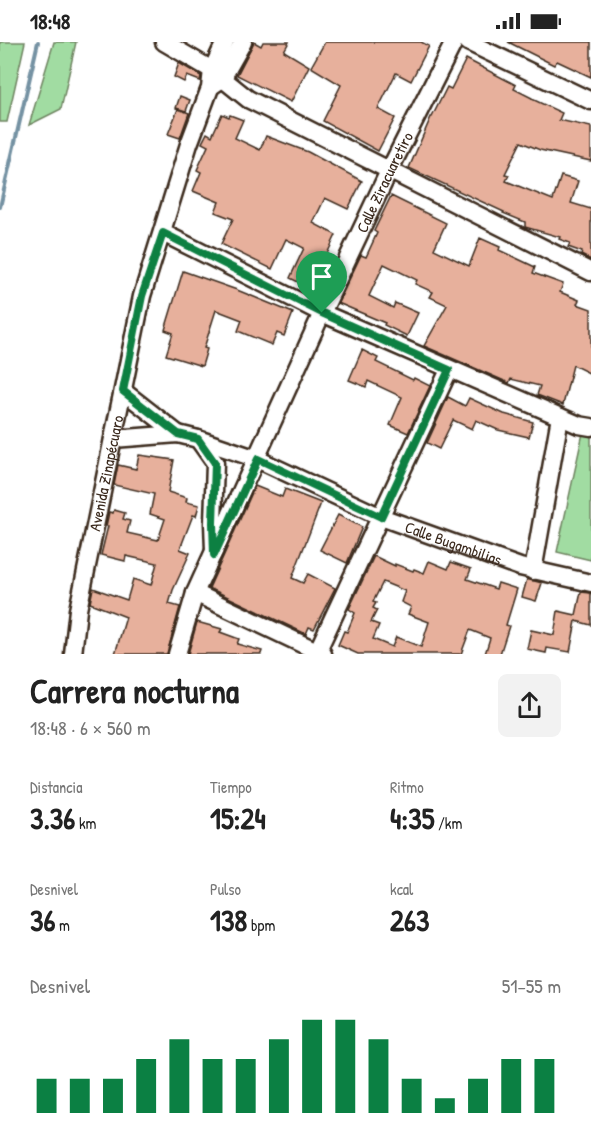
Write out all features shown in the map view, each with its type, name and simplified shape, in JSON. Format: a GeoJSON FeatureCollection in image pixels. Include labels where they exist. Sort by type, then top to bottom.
{"type":"FeatureCollection","features":[{"type":"Feature","properties":{"kind":"street"},"geometry":{"type":"LineString","coordinates":[[164,42],[214,79],[248,99],[591,272]]}},
{"type":"Feature","properties":{"kind":"street","name":"Avenida Zinapécuaro"},"geometry":{"type":"LineString","coordinates":[[73,654],[78,610],[142,296],[189,144],[214,79],[225,42]]}},
{"type":"Feature","properties":{"kind":"street","name":"Avenida Zinapécuaro"},"geometry":{"type":"LineString","coordinates":[[214,79],[243,42]]}},
{"type":"Feature","properties":{"kind":"street","name":"Calle Ziracuaretiro"},"geometry":{"type":"LineString","coordinates":[[177,654],[195,593],[258,459],[322,313],[389,171],[454,42]]}},
{"type":"Feature","properties":{"kind":"street"},"geometry":{"type":"LineString","coordinates":[[468,42],[591,101]]}},
{"type":"Feature","properties":{"kind":"street"},"geometry":{"type":"LineString","coordinates":[[163,233],[322,313],[449,370],[579,425],[591,427]]}},
{"type":"Feature","properties":{"kind":"street"},"geometry":{"type":"LineString","coordinates":[[195,593],[292,648],[320,653],[449,370]]}},
{"type":"Feature","properties":{"kind":"street"},"geometry":{"type":"LineString","coordinates":[[123,391],[178,434]]}},
{"type":"Feature","properties":{"kind":"street"},"geometry":{"type":"LineString","coordinates":[[533,571],[560,417]]}},
{"type":"Feature","properties":{"kind":"street","name":"Calle Bugambilias"},"geometry":{"type":"LineString","coordinates":[[113,439],[178,434],[198,439],[258,459],[381,517],[533,571],[591,583]]}},
{"type":"Feature","properties":{"kind":"street"},"geometry":{"type":"LineString","coordinates":[[198,439],[215,463],[214,555]]}},
{"type":"Feature","properties":{"kind":"green space"},"geometry":{"type":"Polygon","coordinates":[[[0,42],[25,42],[7,122],[0,122],[0,42]]]}},
{"type":"Feature","properties":{"kind":"green space"},"geometry":{"type":"Polygon","coordinates":[[[54,42],[76,42],[61,109],[29,125],[54,42]]]}},
{"type":"Feature","properties":{"kind":"green space"},"geometry":{"type":"Polygon","coordinates":[[[583,433],[591,435],[591,560],[557,552],[583,433]]]}},
{"type":"Feature","properties":{"kind":"building"},"geometry":{"type":"Polygon","coordinates":[[[254,42],[261,46],[263,42],[289,42],[284,51],[309,66],[291,102],[237,75],[254,42]]]}},
{"type":"Feature","properties":{"kind":"building"},"geometry":{"type":"Polygon","coordinates":[[[325,42],[421,42],[429,46],[411,81],[396,73],[378,109],[395,118],[378,151],[323,121],[341,85],[311,67],[325,42]]]}},
{"type":"Feature","properties":{"kind":"building"},"geometry":{"type":"Polygon","coordinates":[[[508,42],[591,42],[591,77],[557,61],[554,65],[508,42]]]}},
{"type":"Feature","properties":{"kind":"building"},"geometry":{"type":"Polygon","coordinates":[[[466,59],[516,85],[514,89],[562,113],[559,120],[591,127],[591,161],[540,150],[521,142],[505,174],[509,175],[506,181],[553,200],[561,176],[578,181],[571,203],[591,209],[591,260],[581,255],[582,252],[568,247],[570,243],[559,239],[560,237],[525,227],[525,222],[409,168],[431,117],[447,87],[451,89],[466,59]]]}},
{"type":"Feature","properties":{"kind":"building"},"geometry":{"type":"Polygon","coordinates":[[[179,63],[201,76],[200,81],[187,76],[184,82],[174,77],[179,63]]]}},
{"type":"Feature","properties":{"kind":"building"},"geometry":{"type":"Polygon","coordinates":[[[180,96],[190,100],[186,111],[176,108],[180,96]]]}},
{"type":"Feature","properties":{"kind":"building"},"geometry":{"type":"Polygon","coordinates":[[[178,109],[189,113],[180,138],[168,134],[178,109]]]}},
{"type":"Feature","properties":{"kind":"building"},"geometry":{"type":"Polygon","coordinates":[[[222,114],[243,120],[235,138],[260,150],[266,136],[308,152],[362,181],[348,209],[325,198],[313,223],[336,235],[325,258],[322,256],[308,287],[290,278],[304,248],[286,239],[272,269],[221,244],[233,219],[215,212],[219,202],[193,191],[201,172],[197,170],[208,146],[202,143],[207,133],[212,136],[222,114]]]}},
{"type":"Feature","properties":{"kind":"building"},"geometry":{"type":"Polygon","coordinates":[[[391,196],[446,223],[434,249],[469,266],[480,238],[535,267],[533,273],[563,284],[560,292],[579,300],[577,304],[591,309],[591,374],[573,365],[563,405],[537,395],[540,386],[511,379],[509,383],[424,346],[447,305],[430,297],[433,292],[415,284],[417,280],[384,264],[369,296],[393,308],[395,303],[418,313],[407,336],[384,325],[385,323],[338,303],[361,255],[366,257],[377,233],[374,231],[391,196]]]}},
{"type":"Feature","properties":{"kind":"building"},"geometry":{"type":"Polygon","coordinates":[[[183,271],[293,313],[284,336],[277,333],[272,345],[238,331],[242,320],[216,310],[204,348],[207,349],[202,366],[166,355],[173,333],[165,330],[183,271]]]}},
{"type":"Feature","properties":{"kind":"building"},"geometry":{"type":"Polygon","coordinates":[[[362,350],[378,358],[376,362],[430,386],[408,433],[390,425],[402,397],[368,381],[366,387],[349,380],[362,350]]]}},
{"type":"Feature","properties":{"kind":"building"},"geometry":{"type":"Polygon","coordinates":[[[448,397],[465,406],[469,398],[504,414],[533,422],[529,437],[498,430],[476,420],[472,429],[453,420],[439,449],[427,443],[448,397]]]}},
{"type":"Feature","properties":{"kind":"building"},"geometry":{"type":"Polygon","coordinates":[[[139,455],[174,460],[168,492],[187,498],[186,502],[199,505],[180,549],[190,553],[169,604],[180,607],[167,654],[115,654],[126,617],[90,603],[93,588],[127,600],[133,579],[151,585],[157,563],[126,556],[125,561],[101,555],[109,512],[113,513],[114,510],[125,513],[123,519],[130,521],[127,533],[158,540],[165,519],[150,514],[154,494],[114,485],[118,465],[136,469],[139,455]]]}},
{"type":"Feature","properties":{"kind":"building"},"geometry":{"type":"Polygon","coordinates":[[[255,486],[282,497],[285,489],[321,503],[292,578],[303,583],[308,574],[335,588],[314,629],[309,627],[306,634],[209,588],[255,486]]]}},
{"type":"Feature","properties":{"kind":"building"},"geometry":{"type":"Polygon","coordinates":[[[338,515],[362,527],[347,563],[320,550],[338,515]]]}},
{"type":"Feature","properties":{"kind":"building"},"geometry":{"type":"Polygon","coordinates":[[[374,556],[395,566],[395,564],[424,573],[429,561],[448,569],[451,562],[471,569],[467,579],[496,589],[498,583],[517,589],[500,654],[485,654],[490,638],[470,630],[461,654],[358,654],[338,645],[344,631],[347,632],[355,613],[349,609],[374,556]],[[383,582],[373,602],[376,603],[373,608],[377,610],[371,622],[379,625],[373,639],[392,647],[396,637],[421,647],[429,622],[408,614],[411,607],[401,602],[405,591],[383,582]]]}},
{"type":"Feature","properties":{"kind":"building"},"geometry":{"type":"Polygon","coordinates":[[[527,579],[542,583],[536,601],[522,597],[527,579]]]}},
{"type":"Feature","properties":{"kind":"building"},"geometry":{"type":"Polygon","coordinates":[[[581,592],[591,593],[591,625],[576,621],[570,652],[547,648],[546,653],[527,649],[531,630],[554,635],[558,611],[576,615],[581,592]]]}},
{"type":"Feature","properties":{"kind":"building"},"geometry":{"type":"Polygon","coordinates":[[[197,622],[222,629],[220,632],[239,639],[237,644],[262,651],[261,654],[188,654],[197,622]]]}},
{"type":"Feature","properties":{"kind":"waterway"},"geometry":{"type":"LineString","coordinates":[[0,207],[38,42]]}},
{"type":"Feature","properties":{"kind":"route"},"geometry":{"type":"LineString","coordinates":[[163,233],[322,313],[449,370],[381,517],[258,459],[214,555],[215,463],[198,439],[178,434],[123,391],[142,296],[163,233]]}}]}
